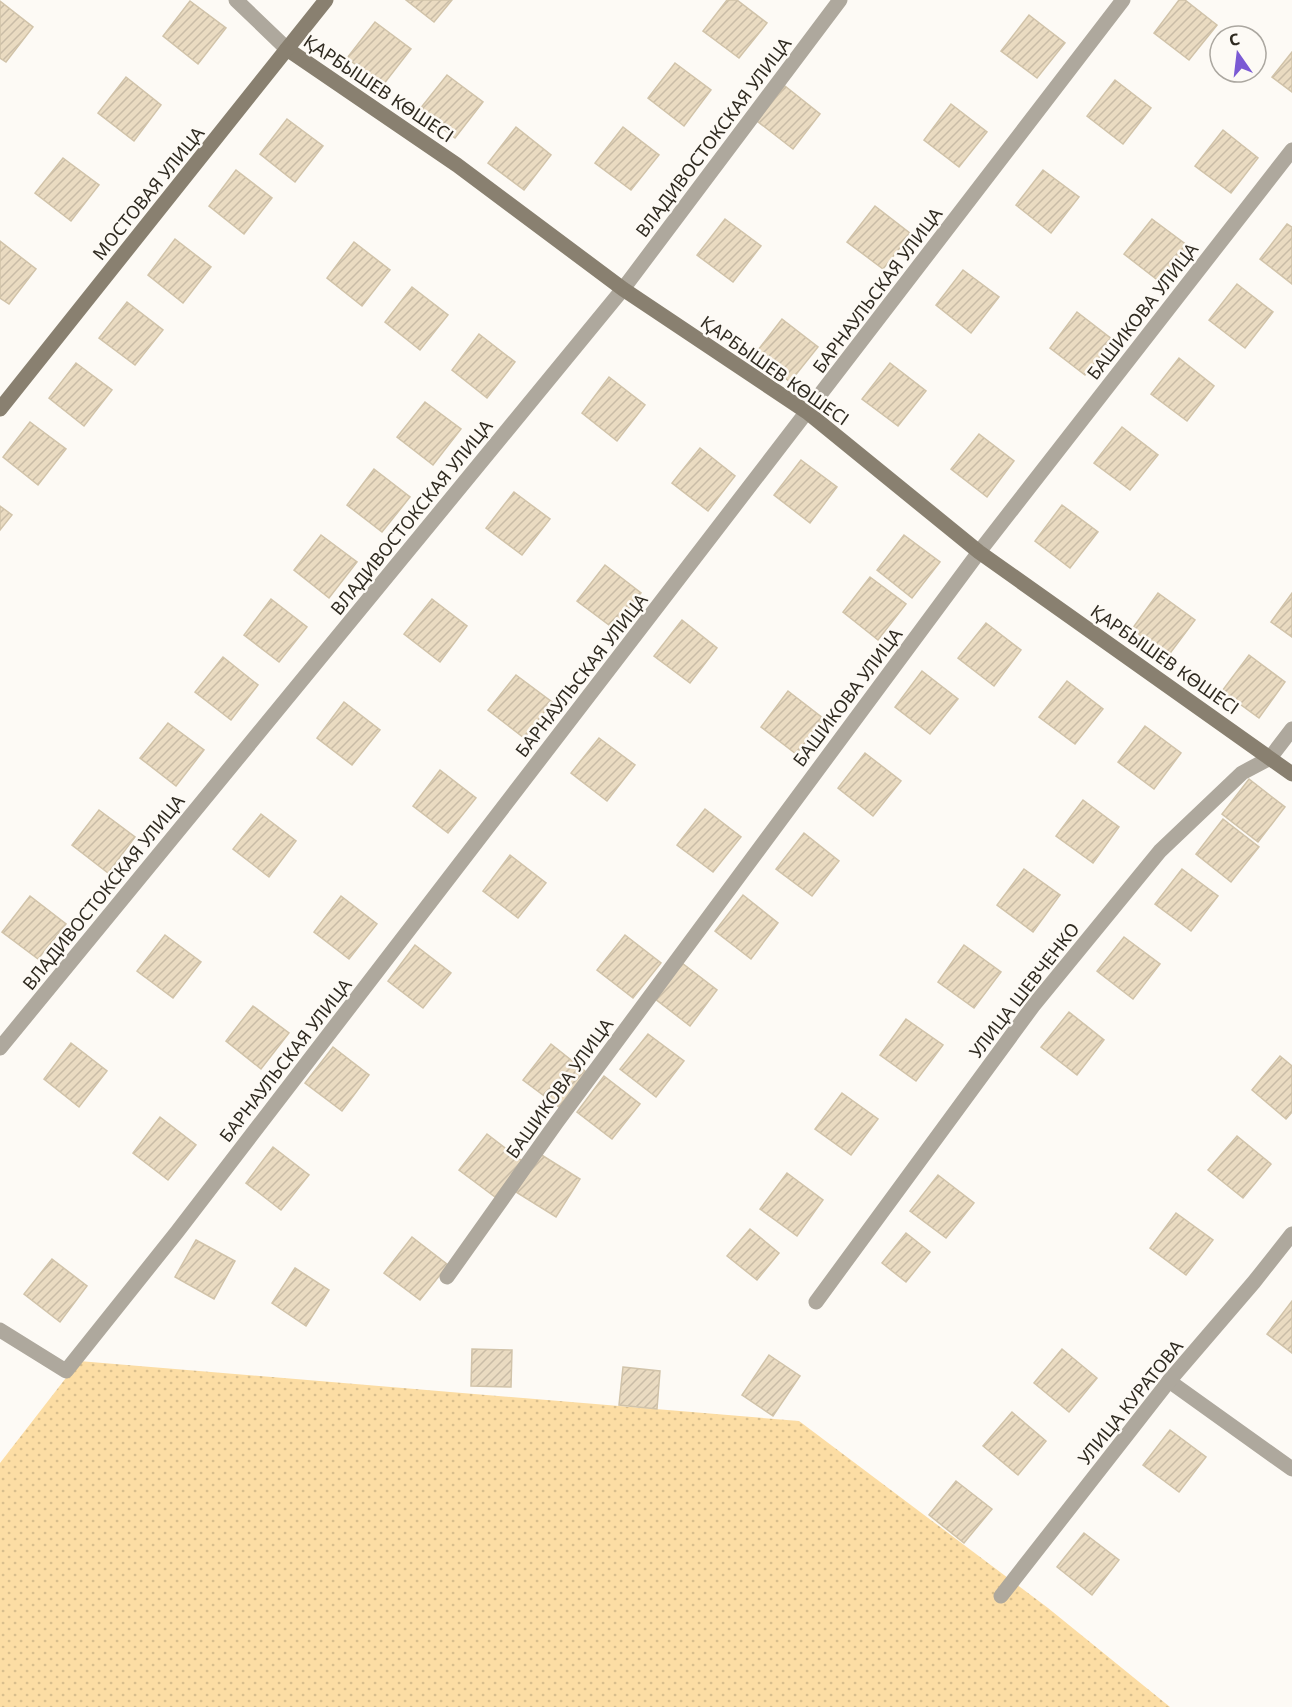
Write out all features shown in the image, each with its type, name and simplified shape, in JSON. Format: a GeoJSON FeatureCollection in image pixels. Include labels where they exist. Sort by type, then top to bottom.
{"type":"FeatureCollection","features":[{"type":"Feature","properties":{"kind":"main road","name":"МОСТОВАЯ УЛИЦА"},"geometry":{"type":"LineString","coordinates":[[0,410],[326,0]]}},
{"type":"Feature","properties":{"kind":"main road","name":"ҚАРБЫШЕВ КӨШЕСІ"},"geometry":{"type":"LineString","coordinates":[[286,49],[457,165],[623,289],[807,412],[979,552],[1292,774]]}},
{"type":"Feature","properties":{"kind":"street"},"geometry":{"type":"LineString","coordinates":[[236,0],[286,49]]}},
{"type":"Feature","properties":{"kind":"street","name":"ВЛАДИВОСТОКСКАЯ УЛИЦА"},"geometry":{"type":"LineString","coordinates":[[0,1048],[623,289],[840,0]]}},
{"type":"Feature","properties":{"kind":"street","name":"БАРНАУЛЬСКАЯ УЛИЦА"},"geometry":{"type":"LineString","coordinates":[[0,1330],[66,1371],[177,1232],[1123,0]]}},
{"type":"Feature","properties":{"kind":"street","name":"БАШИКОВА УЛИЦА"},"geometry":{"type":"LineString","coordinates":[[447,1277],[557,1122],[979,552],[1292,150]]}},
{"type":"Feature","properties":{"kind":"street","name":"УЛИЦА ШЕВЧЕНКО"},"geometry":{"type":"LineString","coordinates":[[816,1302],[1033,1006],[1160,851],[1242,773],[1270,758],[1292,729]]}},
{"type":"Feature","properties":{"kind":"street","name":"УЛИЦА КУРАТОВА"},"geometry":{"type":"LineString","coordinates":[[1001,1596],[1169,1381],[1292,1234]]}},
{"type":"Feature","properties":{"kind":"street"},"geometry":{"type":"LineString","coordinates":[[1169,1381],[1292,1469]]}},
{"type":"Feature","properties":{"kind":"shaded area"},"geometry":{"type":"Polygon","coordinates":[[[79,1361],[799,1421],[1048,1608],[1170,1707],[0,1707],[0,1463],[79,1361]]]}},
{"type":"Feature","properties":{"kind":"building"},"geometry":{"type":"Polygon","coordinates":[[[406,0],[452,0],[434,22],[406,0]]]}},
{"type":"Feature","properties":{"kind":"building"},"geometry":{"type":"Polygon","coordinates":[[[727,0],[737,0],[767,23],[739,58],[703,31],[727,0]]]}},
{"type":"Feature","properties":{"kind":"building"},"geometry":{"type":"Polygon","coordinates":[[[1179,0],[1185,0],[1216,24],[1208,24],[1208,36],[1189,60],[1154,33],[1179,0]]]}},
{"type":"Feature","properties":{"kind":"building"},"geometry":{"type":"Polygon","coordinates":[[[0,1],[33,27],[6,62],[0,58],[0,1]]]}},
{"type":"Feature","properties":{"kind":"building"},"geometry":{"type":"Polygon","coordinates":[[[190,1],[226,28],[198,64],[163,36],[190,1]]]}},
{"type":"Feature","properties":{"kind":"building"},"geometry":{"type":"Polygon","coordinates":[[[1029,15],[1065,43],[1037,78],[1001,51],[1029,15]]]}},
{"type":"Feature","properties":{"kind":"building"},"geometry":{"type":"Polygon","coordinates":[[[375,22],[411,49],[383,85],[347,58],[375,22]]]}},
{"type":"Feature","properties":{"kind":"building"},"geometry":{"type":"Polygon","coordinates":[[[1292,52],[1292,92],[1272,77],[1292,52]]]}},
{"type":"Feature","properties":{"kind":"building"},"geometry":{"type":"Polygon","coordinates":[[[675,63],[711,90],[684,126],[648,98],[675,63]]]}},
{"type":"Feature","properties":{"kind":"building"},"geometry":{"type":"Polygon","coordinates":[[[447,75],[483,102],[455,138],[419,110],[447,75]]]}},
{"type":"Feature","properties":{"kind":"building"},"geometry":{"type":"Polygon","coordinates":[[[126,77],[161,105],[134,141],[98,113],[126,77]]]}},
{"type":"Feature","properties":{"kind":"building"},"geometry":{"type":"Polygon","coordinates":[[[1115,80],[1151,108],[1123,144],[1087,116],[1115,80]]]}},
{"type":"Feature","properties":{"kind":"building"},"geometry":{"type":"Polygon","coordinates":[[[785,86],[820,114],[793,149],[757,121],[785,86]]]}},
{"type":"Feature","properties":{"kind":"building"},"geometry":{"type":"Polygon","coordinates":[[[951,104],[987,132],[959,167],[924,140],[951,104]]]}},
{"type":"Feature","properties":{"kind":"building"},"geometry":{"type":"Polygon","coordinates":[[[287,119],[323,146],[295,182],[260,154],[287,119]]]}},
{"type":"Feature","properties":{"kind":"building"},"geometry":{"type":"Polygon","coordinates":[[[516,127],[551,155],[524,190],[488,163],[516,127]]]}},
{"type":"Feature","properties":{"kind":"building"},"geometry":{"type":"Polygon","coordinates":[[[623,127],[659,155],[631,190],[595,163],[623,127]]]}},
{"type":"Feature","properties":{"kind":"building"},"geometry":{"type":"Polygon","coordinates":[[[1223,130],[1258,158],[1231,193],[1195,166],[1223,130]]]}},
{"type":"Feature","properties":{"kind":"building"},"geometry":{"type":"Polygon","coordinates":[[[63,158],[99,185],[71,221],[35,193],[63,158]]]}},
{"type":"Feature","properties":{"kind":"building"},"geometry":{"type":"Polygon","coordinates":[[[236,170],[272,198],[244,234],[209,206],[236,170]]]}},
{"type":"Feature","properties":{"kind":"building"},"geometry":{"type":"Polygon","coordinates":[[[1043,170],[1079,197],[1051,233],[1016,205],[1043,170]]]}},
{"type":"Feature","properties":{"kind":"building"},"geometry":{"type":"Polygon","coordinates":[[[875,206],[911,234],[883,269],[847,242],[875,206]]]}},
{"type":"Feature","properties":{"kind":"building"},"geometry":{"type":"Polygon","coordinates":[[[725,219],[761,246],[733,282],[697,255],[725,219]]]}},
{"type":"Feature","properties":{"kind":"building"},"geometry":{"type":"Polygon","coordinates":[[[1152,219],[1188,246],[1160,282],[1124,254],[1152,219]]]}},
{"type":"Feature","properties":{"kind":"building"},"geometry":{"type":"Polygon","coordinates":[[[1287,224],[1292,227],[1292,284],[1260,259],[1287,224]]]}},
{"type":"Feature","properties":{"kind":"building"},"geometry":{"type":"Polygon","coordinates":[[[175,239],[211,267],[183,303],[148,275],[175,239]]]}},
{"type":"Feature","properties":{"kind":"building"},"geometry":{"type":"Polygon","coordinates":[[[0,241],[36,269],[9,304],[0,298],[0,241]]]}},
{"type":"Feature","properties":{"kind":"building"},"geometry":{"type":"Polygon","coordinates":[[[354,242],[390,270],[362,306],[327,278],[354,242]]]}},
{"type":"Feature","properties":{"kind":"building"},"geometry":{"type":"Polygon","coordinates":[[[963,270],[999,297],[971,333],[936,305],[963,270]]]}},
{"type":"Feature","properties":{"kind":"building"},"geometry":{"type":"Polygon","coordinates":[[[1237,284],[1273,312],[1245,348],[1209,320],[1237,284]]]}},
{"type":"Feature","properties":{"kind":"building"},"geometry":{"type":"Polygon","coordinates":[[[412,287],[448,315],[420,350],[385,322],[412,287]]]}},
{"type":"Feature","properties":{"kind":"building"},"geometry":{"type":"Polygon","coordinates":[[[127,302],[163,330],[135,365],[99,338],[127,302]]]}},
{"type":"Feature","properties":{"kind":"building"},"geometry":{"type":"Polygon","coordinates":[[[1077,312],[1113,340],[1085,375],[1050,348],[1077,312]]]}},
{"type":"Feature","properties":{"kind":"building"},"geometry":{"type":"Polygon","coordinates":[[[782,319],[818,347],[790,382],[755,354],[782,319]]]}},
{"type":"Feature","properties":{"kind":"building"},"geometry":{"type":"Polygon","coordinates":[[[479,334],[515,362],[487,398],[452,370],[479,334]]]}},
{"type":"Feature","properties":{"kind":"building"},"geometry":{"type":"Polygon","coordinates":[[[1179,358],[1214,386],[1187,421],[1151,394],[1179,358]]]}},
{"type":"Feature","properties":{"kind":"building"},"geometry":{"type":"Polygon","coordinates":[[[76,363],[112,390],[84,426],[49,398],[76,363]]]}},
{"type":"Feature","properties":{"kind":"building"},"geometry":{"type":"Polygon","coordinates":[[[890,363],[926,391],[898,426],[862,399],[890,363]]]}},
{"type":"Feature","properties":{"kind":"building"},"geometry":{"type":"Polygon","coordinates":[[[609,377],[645,405],[617,441],[582,413],[609,377]]]}},
{"type":"Feature","properties":{"kind":"building"},"geometry":{"type":"Polygon","coordinates":[[[425,402],[461,429],[433,465],[397,437],[425,402]]]}},
{"type":"Feature","properties":{"kind":"building"},"geometry":{"type":"Polygon","coordinates":[[[30,422],[66,449],[38,485],[3,457],[30,422]]]}},
{"type":"Feature","properties":{"kind":"building"},"geometry":{"type":"Polygon","coordinates":[[[1122,427],[1158,455],[1130,490],[1094,463],[1122,427]]]}},
{"type":"Feature","properties":{"kind":"building"},"geometry":{"type":"Polygon","coordinates":[[[979,434],[1014,461],[987,497],[951,469],[979,434]]]}},
{"type":"Feature","properties":{"kind":"building"},"geometry":{"type":"Polygon","coordinates":[[[700,448],[735,476],[708,511],[672,483],[700,448]]]}},
{"type":"Feature","properties":{"kind":"building"},"geometry":{"type":"Polygon","coordinates":[[[801,460],[837,487],[810,523],[774,495],[801,460]]]}},
{"type":"Feature","properties":{"kind":"building"},"geometry":{"type":"Polygon","coordinates":[[[374,469],[410,497],[382,532],[347,505],[374,469]]]}},
{"type":"Feature","properties":{"kind":"building"},"geometry":{"type":"Polygon","coordinates":[[[514,492],[550,519],[522,555],[486,528],[514,492]]]}},
{"type":"Feature","properties":{"kind":"building"},"geometry":{"type":"Polygon","coordinates":[[[1062,505],[1098,532],[1070,568],[1035,541],[1062,505]]]}},
{"type":"Feature","properties":{"kind":"building"},"geometry":{"type":"Polygon","coordinates":[[[0,506],[12,515],[0,530],[0,506]]]}},
{"type":"Feature","properties":{"kind":"building"},"geometry":{"type":"Polygon","coordinates":[[[321,535],[357,562],[329,598],[294,570],[321,535]]]}},
{"type":"Feature","properties":{"kind":"building"},"geometry":{"type":"Polygon","coordinates":[[[904,535],[940,562],[912,598],[877,570],[904,535]]]}},
{"type":"Feature","properties":{"kind":"building"},"geometry":{"type":"Polygon","coordinates":[[[605,565],[641,593],[613,628],[577,601],[605,565]]]}},
{"type":"Feature","properties":{"kind":"building"},"geometry":{"type":"Polygon","coordinates":[[[870,577],[906,604],[878,640],[843,612],[870,577]]]}},
{"type":"Feature","properties":{"kind":"building"},"geometry":{"type":"Polygon","coordinates":[[[1158,593],[1195,620],[1168,656],[1132,629],[1158,593]]]}},
{"type":"Feature","properties":{"kind":"building"},"geometry":{"type":"Polygon","coordinates":[[[1292,593],[1292,637],[1271,622],[1292,593]]]}},
{"type":"Feature","properties":{"kind":"building"},"geometry":{"type":"Polygon","coordinates":[[[271,599],[307,627],[279,662],[244,635],[271,599]]]}},
{"type":"Feature","properties":{"kind":"building"},"geometry":{"type":"Polygon","coordinates":[[[432,599],[467,626],[440,662],[404,634],[432,599]]]}},
{"type":"Feature","properties":{"kind":"building"},"geometry":{"type":"Polygon","coordinates":[[[682,620],[717,648],[690,683],[654,656],[682,620]]]}},
{"type":"Feature","properties":{"kind":"building"},"geometry":{"type":"Polygon","coordinates":[[[986,623],[1021,650],[994,686],[958,658],[986,623]]]}},
{"type":"Feature","properties":{"kind":"building"},"geometry":{"type":"Polygon","coordinates":[[[1249,655],[1285,682],[1259,718],[1222,691],[1249,655]]]}},
{"type":"Feature","properties":{"kind":"building"},"geometry":{"type":"Polygon","coordinates":[[[223,657],[258,685],[231,720],[195,692],[223,657]]]}},
{"type":"Feature","properties":{"kind":"building"},"geometry":{"type":"Polygon","coordinates":[[[922,671],[958,699],[930,734],[895,707],[922,671]]]}},
{"type":"Feature","properties":{"kind":"building"},"geometry":{"type":"Polygon","coordinates":[[[516,675],[552,702],[524,738],[488,710],[516,675]]]}},
{"type":"Feature","properties":{"kind":"building"},"geometry":{"type":"Polygon","coordinates":[[[1067,681],[1103,709],[1075,744],[1039,717],[1067,681]]]}},
{"type":"Feature","properties":{"kind":"building"},"geometry":{"type":"Polygon","coordinates":[[[788,691],[824,719],[796,754],[761,727],[788,691]]]}},
{"type":"Feature","properties":{"kind":"building"},"geometry":{"type":"Polygon","coordinates":[[[344,702],[380,730],[352,765],[317,738],[344,702]]]}},
{"type":"Feature","properties":{"kind":"building"},"geometry":{"type":"Polygon","coordinates":[[[168,723],[204,750],[176,786],[140,758],[168,723]]]}},
{"type":"Feature","properties":{"kind":"building"},"geometry":{"type":"Polygon","coordinates":[[[1145,726],[1181,753],[1154,789],[1118,762],[1145,726]]]}},
{"type":"Feature","properties":{"kind":"building"},"geometry":{"type":"Polygon","coordinates":[[[599,738],[635,765],[607,801],[571,773],[599,738]]]}},
{"type":"Feature","properties":{"kind":"building"},"geometry":{"type":"Polygon","coordinates":[[[865,753],[901,781],[873,816],[838,788],[865,753]]]}},
{"type":"Feature","properties":{"kind":"building"},"geometry":{"type":"Polygon","coordinates":[[[440,770],[476,798],[448,833],[413,806],[440,770]]]}},
{"type":"Feature","properties":{"kind":"building"},"geometry":{"type":"Polygon","coordinates":[[[1249,779],[1285,807],[1258,842],[1222,814],[1249,779]]]}},
{"type":"Feature","properties":{"kind":"building"},"geometry":{"type":"Polygon","coordinates":[[[1083,800],[1119,827],[1093,863],[1056,836],[1083,800]]]}},
{"type":"Feature","properties":{"kind":"building"},"geometry":{"type":"Polygon","coordinates":[[[705,809],[741,837],[713,872],[677,845],[705,809]]]}},
{"type":"Feature","properties":{"kind":"building"},"geometry":{"type":"Polygon","coordinates":[[[99,810],[135,837],[108,873],[72,845],[99,810]]]}},
{"type":"Feature","properties":{"kind":"building"},"geometry":{"type":"Polygon","coordinates":[[[261,814],[296,841],[269,877],[233,849],[261,814]]]}},
{"type":"Feature","properties":{"kind":"building"},"geometry":{"type":"Polygon","coordinates":[[[1223,819],[1259,847],[1231,882],[1196,854],[1223,819]]]}},
{"type":"Feature","properties":{"kind":"building"},"geometry":{"type":"Polygon","coordinates":[[[804,833],[839,861],[812,896],[776,869],[804,833]]]}},
{"type":"Feature","properties":{"kind":"building"},"geometry":{"type":"Polygon","coordinates":[[[510,855],[546,883],[518,918],[483,891],[510,855]]]}},
{"type":"Feature","properties":{"kind":"building"},"geometry":{"type":"Polygon","coordinates":[[[1024,869],[1060,895],[1033,932],[997,905],[1024,869]]]}},
{"type":"Feature","properties":{"kind":"building"},"geometry":{"type":"Polygon","coordinates":[[[1182,869],[1218,896],[1191,931],[1155,904],[1182,869]]]}},
{"type":"Feature","properties":{"kind":"building"},"geometry":{"type":"Polygon","coordinates":[[[743,895],[778,923],[751,959],[715,931],[743,895]]]}},
{"type":"Feature","properties":{"kind":"building"},"geometry":{"type":"Polygon","coordinates":[[[30,896],[66,924],[38,959],[2,932],[30,896]]]}},
{"type":"Feature","properties":{"kind":"building"},"geometry":{"type":"Polygon","coordinates":[[[341,896],[377,924],[349,959],[314,932],[341,896]]]}},
{"type":"Feature","properties":{"kind":"building"},"geometry":{"type":"Polygon","coordinates":[[[165,935],[201,962],[173,998],[137,971],[165,935]]]}},
{"type":"Feature","properties":{"kind":"building"},"geometry":{"type":"Polygon","coordinates":[[[625,935],[661,963],[633,998],[597,970],[625,935]]]}},
{"type":"Feature","properties":{"kind":"building"},"geometry":{"type":"Polygon","coordinates":[[[1124,937],[1160,964],[1133,999],[1097,971],[1124,937]]]}},
{"type":"Feature","properties":{"kind":"building"},"geometry":{"type":"Polygon","coordinates":[[[415,945],[451,973],[423,1008],[388,981],[415,945]]]}},
{"type":"Feature","properties":{"kind":"building"},"geometry":{"type":"Polygon","coordinates":[[[964,945],[1001,972],[974,1008],[938,982],[964,945]]]}},
{"type":"Feature","properties":{"kind":"building"},"geometry":{"type":"Polygon","coordinates":[[[682,963],[717,990],[690,1026],[654,998],[682,963]]]}},
{"type":"Feature","properties":{"kind":"building"},"geometry":{"type":"Polygon","coordinates":[[[253,1006],[289,1033],[261,1069],[226,1041],[253,1006]]]}},
{"type":"Feature","properties":{"kind":"building"},"geometry":{"type":"Polygon","coordinates":[[[1069,1012],[1104,1040],[1077,1075],[1041,1047],[1069,1012]]]}},
{"type":"Feature","properties":{"kind":"building"},"geometry":{"type":"Polygon","coordinates":[[[906,1019],[943,1045],[916,1081],[880,1055],[906,1019]]]}},
{"type":"Feature","properties":{"kind":"building"},"geometry":{"type":"Polygon","coordinates":[[[648,1034],[684,1061],[656,1097],[620,1069],[648,1034]]]}},
{"type":"Feature","properties":{"kind":"building"},"geometry":{"type":"Polygon","coordinates":[[[71,1043],[107,1071],[79,1107],[44,1079],[71,1043]]]}},
{"type":"Feature","properties":{"kind":"building"},"geometry":{"type":"Polygon","coordinates":[[[551,1044],[586,1072],[559,1107],[523,1080],[551,1044]]]}},
{"type":"Feature","properties":{"kind":"building"},"geometry":{"type":"Polygon","coordinates":[[[333,1047],[369,1075],[342,1111],[305,1083],[333,1047]]]}},
{"type":"Feature","properties":{"kind":"building"},"geometry":{"type":"Polygon","coordinates":[[[1280,1056],[1292,1066],[1292,1112],[1286,1119],[1252,1090],[1280,1056]]]}},
{"type":"Feature","properties":{"kind":"building"},"geometry":{"type":"Polygon","coordinates":[[[604,1076],[640,1104],[612,1139],[577,1112],[604,1076]]]}},
{"type":"Feature","properties":{"kind":"building"},"geometry":{"type":"Polygon","coordinates":[[[842,1093],[878,1119],[851,1155],[815,1129],[842,1093]]]}},
{"type":"Feature","properties":{"kind":"building"},"geometry":{"type":"Polygon","coordinates":[[[160,1117],[196,1145],[168,1180],[133,1153],[160,1117]]]}},
{"type":"Feature","properties":{"kind":"building"},"geometry":{"type":"Polygon","coordinates":[[[487,1134],[522,1161],[495,1197],[459,1170],[487,1134]]]}},
{"type":"Feature","properties":{"kind":"building"},"geometry":{"type":"Polygon","coordinates":[[[1237,1136],[1271,1164],[1243,1198],[1208,1170],[1237,1136]]]}},
{"type":"Feature","properties":{"kind":"building"},"geometry":{"type":"Polygon","coordinates":[[[273,1147],[309,1175],[281,1210],[246,1183],[273,1147]]]}},
{"type":"Feature","properties":{"kind":"building"},"geometry":{"type":"Polygon","coordinates":[[[540,1154],[580,1179],[556,1217],[516,1192],[540,1154]]]}},
{"type":"Feature","properties":{"kind":"building"},"geometry":{"type":"Polygon","coordinates":[[[787,1173],[823,1200],[797,1236],[760,1209],[787,1173]]]}},
{"type":"Feature","properties":{"kind":"building"},"geometry":{"type":"Polygon","coordinates":[[[938,1175],[974,1203],[946,1238],[910,1211],[938,1175]]]}},
{"type":"Feature","properties":{"kind":"building"},"geometry":{"type":"Polygon","coordinates":[[[1176,1213],[1213,1240],[1186,1275],[1150,1248],[1176,1213]]]}},
{"type":"Feature","properties":{"kind":"building"},"geometry":{"type":"Polygon","coordinates":[[[750,1229],[779,1253],[757,1280],[727,1256],[750,1229]]]}},
{"type":"Feature","properties":{"kind":"building"},"geometry":{"type":"Polygon","coordinates":[[[906,1233],[930,1252],[906,1282],[882,1263],[906,1233]]]}},
{"type":"Feature","properties":{"kind":"building"},"geometry":{"type":"Polygon","coordinates":[[[412,1237],[448,1265],[420,1300],[384,1273],[412,1237]]]}},
{"type":"Feature","properties":{"kind":"building"},"geometry":{"type":"Polygon","coordinates":[[[196,1240],[235,1261],[214,1299],[175,1277],[196,1240]]]}},
{"type":"Feature","properties":{"kind":"building"},"geometry":{"type":"Polygon","coordinates":[[[52,1259],[87,1286],[60,1322],[24,1294],[52,1259]]]}},
{"type":"Feature","properties":{"kind":"building"},"geometry":{"type":"Polygon","coordinates":[[[295,1268],[329,1290],[306,1326],[272,1303],[295,1268]]]}},
{"type":"Feature","properties":{"kind":"building"},"geometry":{"type":"Polygon","coordinates":[[[1292,1301],[1292,1353],[1267,1334],[1292,1301]]]}},
{"type":"Feature","properties":{"kind":"building"},"geometry":{"type":"Polygon","coordinates":[[[472,1349],[512,1350],[511,1387],[471,1386],[472,1349]]]}},
{"type":"Feature","properties":{"kind":"building"},"geometry":{"type":"Polygon","coordinates":[[[1062,1349],[1097,1378],[1069,1412],[1034,1383],[1062,1349]]]}},
{"type":"Feature","properties":{"kind":"building"},"geometry":{"type":"Polygon","coordinates":[[[769,1355],[800,1376],[773,1416],[742,1395],[769,1355]]]}},
{"type":"Feature","properties":{"kind":"building"},"geometry":{"type":"Polygon","coordinates":[[[623,1367],[660,1371],[657,1409],[619,1405],[623,1367]]]}},
{"type":"Feature","properties":{"kind":"building"},"geometry":{"type":"Polygon","coordinates":[[[1012,1412],[1046,1441],[1018,1475],[983,1446],[1012,1412]]]}},
{"type":"Feature","properties":{"kind":"building"},"geometry":{"type":"Polygon","coordinates":[[[1170,1430],[1206,1457],[1179,1492],[1143,1465],[1170,1430]]]}},
{"type":"Feature","properties":{"kind":"building"},"geometry":{"type":"Polygon","coordinates":[[[956,1481],[992,1509],[964,1543],[929,1515],[956,1481]]]}},
{"type":"Feature","properties":{"kind":"building"},"geometry":{"type":"Polygon","coordinates":[[[1084,1533],[1119,1560],[1092,1595],[1057,1567],[1084,1533]]]}}]}
